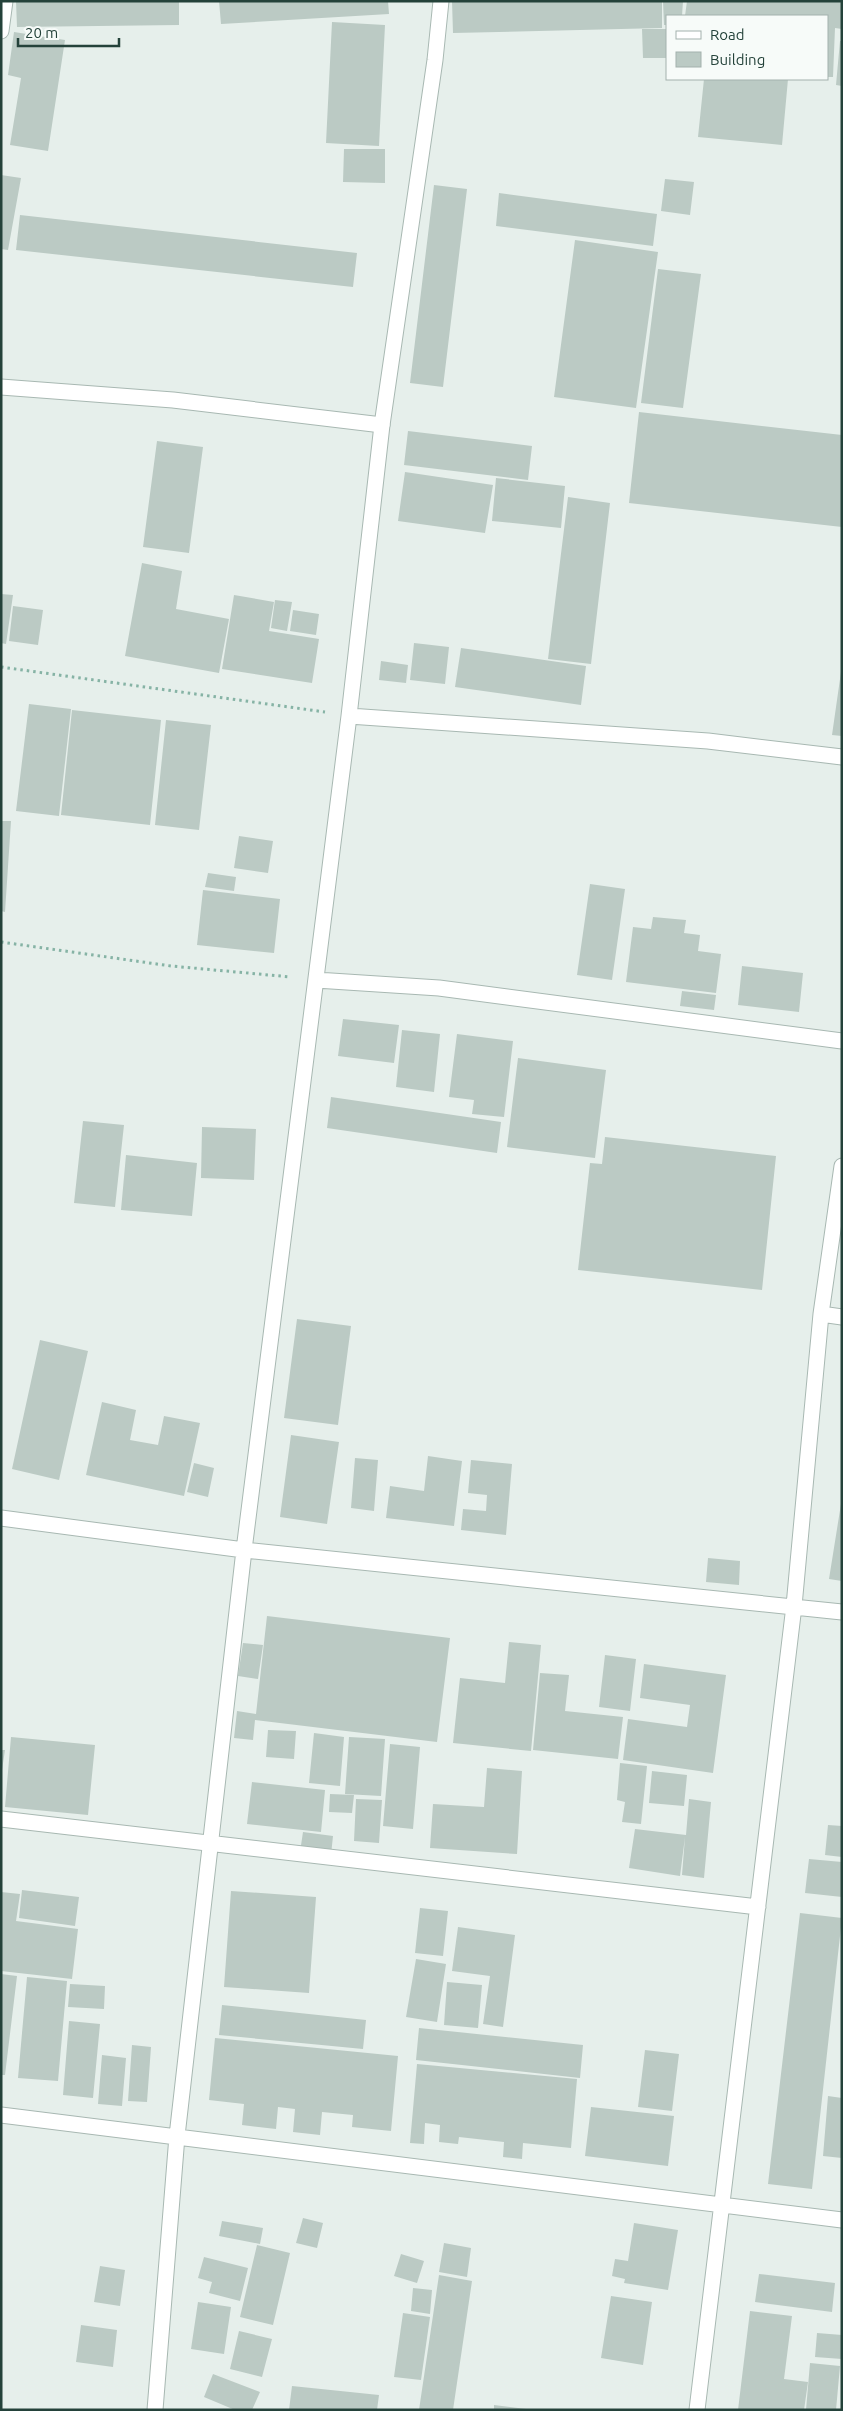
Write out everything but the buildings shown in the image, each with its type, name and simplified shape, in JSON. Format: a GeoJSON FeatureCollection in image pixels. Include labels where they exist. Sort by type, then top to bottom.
{"type":"FeatureCollection","features":[{"type":"Feature","properties":{"kind":"street"},"geometry":{"type":"LineString","coordinates":[[1,31],[5,1]]}},
{"type":"Feature","properties":{"kind":"street"},"geometry":{"type":"LineString","coordinates":[[155,2410],[177,2136],[244,1550],[349,716],[382,424],[435,60],[441,1]]}},
{"type":"Feature","properties":{"kind":"street"},"geometry":{"type":"LineString","coordinates":[[1,387],[173,400],[382,424]]}},
{"type":"Feature","properties":{"kind":"street"},"geometry":{"type":"LineString","coordinates":[[349,716],[708,741],[842,757]]}},
{"type":"Feature","properties":{"kind":"street"},"geometry":{"type":"LineString","coordinates":[[316,980],[438,988],[842,1042]]}},
{"type":"Feature","properties":{"kind":"street"},"geometry":{"type":"LineString","coordinates":[[697,2410],[794,1606],[822,1314],[842,1166]]}},
{"type":"Feature","properties":{"kind":"street"},"geometry":{"type":"LineString","coordinates":[[822,1314],[842,1317]]}},
{"type":"Feature","properties":{"kind":"street"},"geometry":{"type":"LineString","coordinates":[[1,1518],[244,1550],[842,1612]]}},
{"type":"Feature","properties":{"kind":"street"},"geometry":{"type":"LineString","coordinates":[[1,1819],[758,1907]]}},
{"type":"Feature","properties":{"kind":"street"},"geometry":{"type":"LineString","coordinates":[[1,2115],[842,2220]]}},
{"type":"Feature","properties":{"kind":"path"},"geometry":{"type":"LineString","coordinates":[[1,668],[349,716]]}},
{"type":"Feature","properties":{"kind":"path"},"geometry":{"type":"LineString","coordinates":[[1,942],[171,966],[316,980]]}}]}
